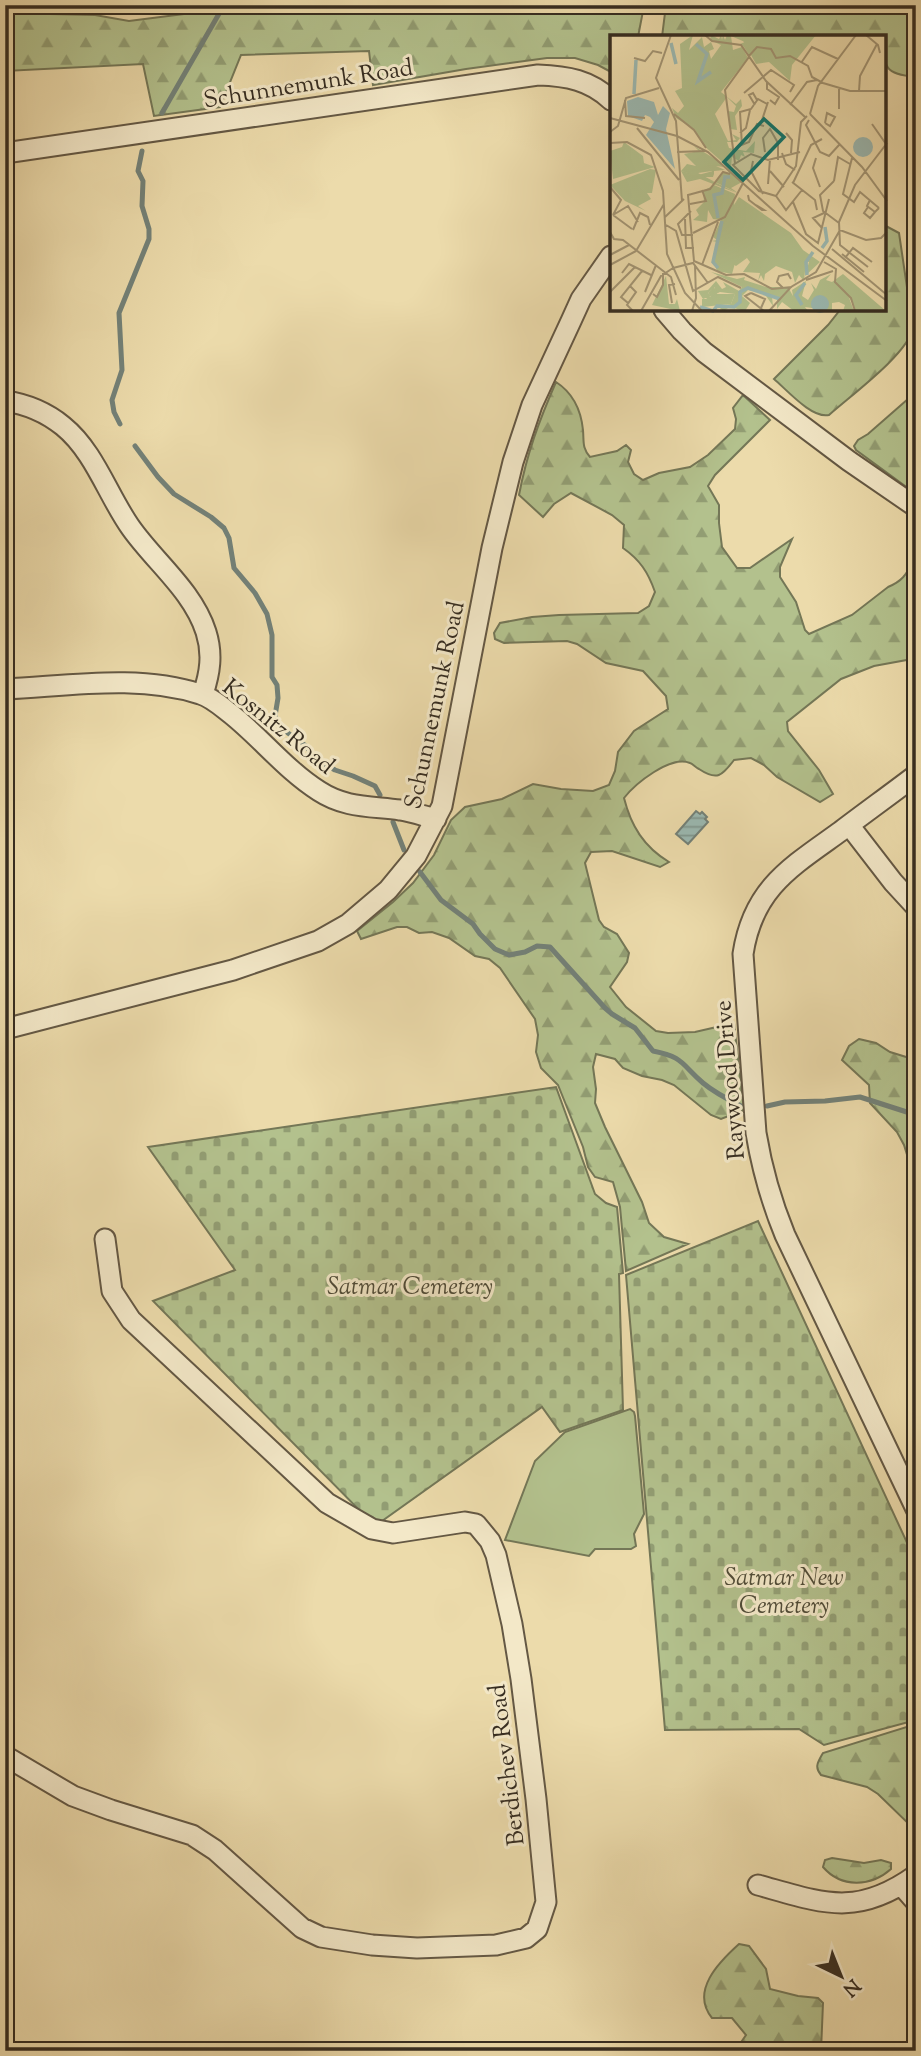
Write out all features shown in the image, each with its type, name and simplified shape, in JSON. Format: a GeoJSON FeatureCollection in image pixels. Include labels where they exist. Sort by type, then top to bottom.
{"type":"FeatureCollection","features":[{"type":"Feature","properties":{"kind":"street","name":"Schunnemunk Road"},"geometry":{"type":"LineString","coordinates":[[5,153],[538,75],[559,75],[583,81],[610,99]]}},
{"type":"Feature","properties":{"kind":"street","name":"Schunnemunk Road"},"geometry":{"type":"LineString","coordinates":[[5,1029],[233,970],[318,941],[348,923],[388,890],[416,856],[442,806],[492,548],[513,462],[532,405],[570,321],[581,299],[610,257]]}},
{"type":"Feature","properties":{"kind":"street"},"geometry":{"type":"LineString","coordinates":[[666,312],[704,352],[849,461],[916,507]]}},
{"type":"Feature","properties":{"kind":"street"},"geometry":{"type":"LineString","coordinates":[[5,401],[18,402],[64,427],[85,451],[131,528],[191,600],[211,649],[210,671],[203,694]]}},
{"type":"Feature","properties":{"kind":"street","name":"Kosnitz Road"},"geometry":{"type":"LineString","coordinates":[[5,689],[127,682],[151,683],[203,694],[251,730],[293,771],[337,802],[359,807],[403,810],[436,819]]}},
{"type":"Feature","properties":{"kind":"street","name":"Raywood Drive"},"geometry":{"type":"LineString","coordinates":[[916,775],[783,874],[761,902],[750,924],[743,954],[752,1099],[760,1159],[771,1199],[785,1235],[916,1509]]}},
{"type":"Feature","properties":{"kind":"street"},"geometry":{"type":"LineString","coordinates":[[849,825],[916,907]]}},
{"type":"Feature","properties":{"kind":"street","name":"Berdichev Road"},"geometry":{"type":"LineString","coordinates":[[5,1756],[73,1796],[111,1811],[192,1835],[215,1850],[302,1928],[321,1937],[372,1945],[417,1948],[496,1945],[526,1938],[537,1929],[546,1902],[519,1668],[512,1624],[496,1555],[490,1541],[476,1524],[465,1522],[393,1533],[372,1529],[327,1503],[131,1320],[112,1291],[105,1239]]}},
{"type":"Feature","properties":{"kind":"street"},"geometry":{"type":"LineString","coordinates":[[758,1885],[811,1900],[847,1904],[886,1893],[909,1880],[916,1902]]}},
{"type":"Feature","properties":{"kind":"green space"},"geometry":{"type":"Polygon","coordinates":[[[666,5],[916,6],[916,77],[897,74],[888,67],[886,35],[662,35],[666,5]]]}},
{"type":"Feature","properties":{"kind":"green space"},"geometry":{"type":"Polygon","coordinates":[[[480,7],[643,11],[638,35],[610,35],[610,71],[575,58],[547,58],[373,85],[369,51],[241,55],[220,107],[154,116],[143,64],[5,71],[5,13],[95,15],[129,21],[184,14],[395,13],[480,7]]]}},
{"type":"Feature","properties":{"kind":"green space"},"geometry":{"type":"Polygon","coordinates":[[[886,226],[899,233],[913,328],[909,338],[890,362],[863,386],[829,415],[822,415],[800,403],[774,379],[838,312],[886,312],[886,226]]]}},
{"type":"Feature","properties":{"kind":"green space"},"geometry":{"type":"Polygon","coordinates":[[[556,382],[567,391],[578,409],[587,454],[590,457],[617,451],[626,445],[631,450],[628,462],[634,474],[643,480],[659,473],[690,467],[708,455],[735,429],[733,408],[743,395],[770,420],[715,475],[708,486],[719,505],[722,547],[737,568],[750,568],[792,539],[780,567],[780,577],[796,602],[805,630],[809,634],[852,615],[902,578],[916,557],[916,655],[912,659],[874,666],[841,679],[787,722],[788,731],[819,770],[833,794],[820,802],[751,758],[734,760],[726,770],[715,776],[690,763],[673,763],[644,779],[624,798],[630,818],[640,835],[652,850],[669,862],[660,867],[612,851],[591,852],[585,863],[599,920],[604,927],[617,934],[629,953],[627,962],[610,987],[626,1007],[656,1031],[695,1032],[734,1023],[744,1110],[721,1119],[711,1115],[674,1085],[642,1076],[623,1068],[615,1059],[596,1054],[593,1067],[595,1103],[642,1202],[649,1223],[664,1237],[688,1244],[626,1271],[620,1207],[613,1182],[595,1177],[588,1167],[583,1147],[558,1085],[541,1068],[536,1052],[538,1035],[535,1019],[500,968],[489,959],[475,956],[449,938],[432,932],[419,933],[407,927],[397,927],[361,939],[357,931],[413,883],[434,855],[451,820],[465,807],[502,799],[533,784],[593,791],[609,785],[615,771],[618,752],[634,731],[668,709],[666,696],[643,671],[606,663],[577,644],[567,641],[504,643],[495,639],[494,633],[500,623],[532,617],[638,613],[649,606],[655,592],[643,567],[623,548],[624,525],[612,515],[571,493],[554,504],[543,517],[519,495],[534,437],[556,382]]]}},
{"type":"Feature","properties":{"kind":"green space"},"geometry":{"type":"Polygon","coordinates":[[[916,392],[916,494],[854,446],[916,392]]]}},
{"type":"Feature","properties":{"kind":"green space"},"geometry":{"type":"Polygon","coordinates":[[[859,1039],[876,1043],[890,1052],[916,1060],[916,1184],[904,1145],[897,1132],[870,1103],[869,1085],[842,1060],[849,1046],[859,1039]]]}},
{"type":"Feature","properties":{"kind":"green space","name":"Satmar Cemetery"},"geometry":{"type":"Polygon","coordinates":[[[556,1087],[595,1194],[606,1203],[617,1207],[623,1273],[619,1274],[623,1410],[560,1432],[542,1407],[375,1526],[153,1301],[235,1270],[148,1147],[556,1087]]]}},
{"type":"Feature","properties":{"kind":"green space","name":"Satmar New Cemetery"},"geometry":{"type":"Polygon","coordinates":[[[758,1221],[916,1562],[916,1720],[824,1745],[799,1729],[665,1730],[626,1275],[758,1221]]]}},
{"type":"Feature","properties":{"kind":"green space"},"geometry":{"type":"Polygon","coordinates":[[[630,1409],[635,1416],[644,1514],[634,1534],[636,1546],[631,1549],[595,1549],[589,1556],[505,1540],[535,1461],[565,1432],[630,1409]]]}},
{"type":"Feature","properties":{"kind":"green space"},"geometry":{"type":"Polygon","coordinates":[[[916,1724],[916,1831],[878,1794],[867,1787],[821,1775],[819,1772],[818,1764],[823,1753],[916,1724]]]}},
{"type":"Feature","properties":{"kind":"green space"},"geometry":{"type":"Polygon","coordinates":[[[832,1858],[864,1863],[881,1860],[891,1863],[891,1869],[865,1882],[847,1882],[830,1874],[823,1867],[825,1860],[832,1858]]]}},
{"type":"Feature","properties":{"kind":"green space"},"geometry":{"type":"Polygon","coordinates":[[[739,1944],[749,1946],[766,1969],[770,1989],[818,1998],[823,2003],[821,2051],[735,2051],[746,2035],[732,2018],[712,2018],[704,1998],[706,1987],[716,1968],[739,1944]]]}},
{"type":"Feature","properties":{"kind":"water"},"geometry":{"type":"Polygon","coordinates":[[[696,811],[700,814],[702,812],[708,822],[688,844],[676,834],[696,811]]]}},
{"type":"Feature","properties":{"kind":"waterway"},"geometry":{"type":"LineString","coordinates":[[162,113],[220,12]]}},
{"type":"Feature","properties":{"kind":"waterway"},"geometry":{"type":"LineString","coordinates":[[120,424],[112,400],[122,370],[119,313],[149,239],[142,206],[143,181],[138,171],[142,151]]}},
{"type":"Feature","properties":{"kind":"waterway"},"geometry":{"type":"LineString","coordinates":[[135,446],[174,494],[224,528],[229,538],[234,568],[255,593],[267,614],[272,635],[272,677],[277,685],[275,716],[281,728],[306,746],[316,759],[375,786],[380,795]]}},
{"type":"Feature","properties":{"kind":"waterway"},"geometry":{"type":"LineString","coordinates":[[393,822],[404,850]]}},
{"type":"Feature","properties":{"kind":"waterway"},"geometry":{"type":"LineString","coordinates":[[420,872],[441,900],[473,924],[495,949],[509,955],[537,946],[550,947],[605,1008],[635,1028],[653,1051],[677,1059],[708,1087],[741,1106]]}},
{"type":"Feature","properties":{"kind":"waterway"},"geometry":{"type":"LineString","coordinates":[[767,1106],[785,1102],[860,1097],[916,1117]]}}]}
